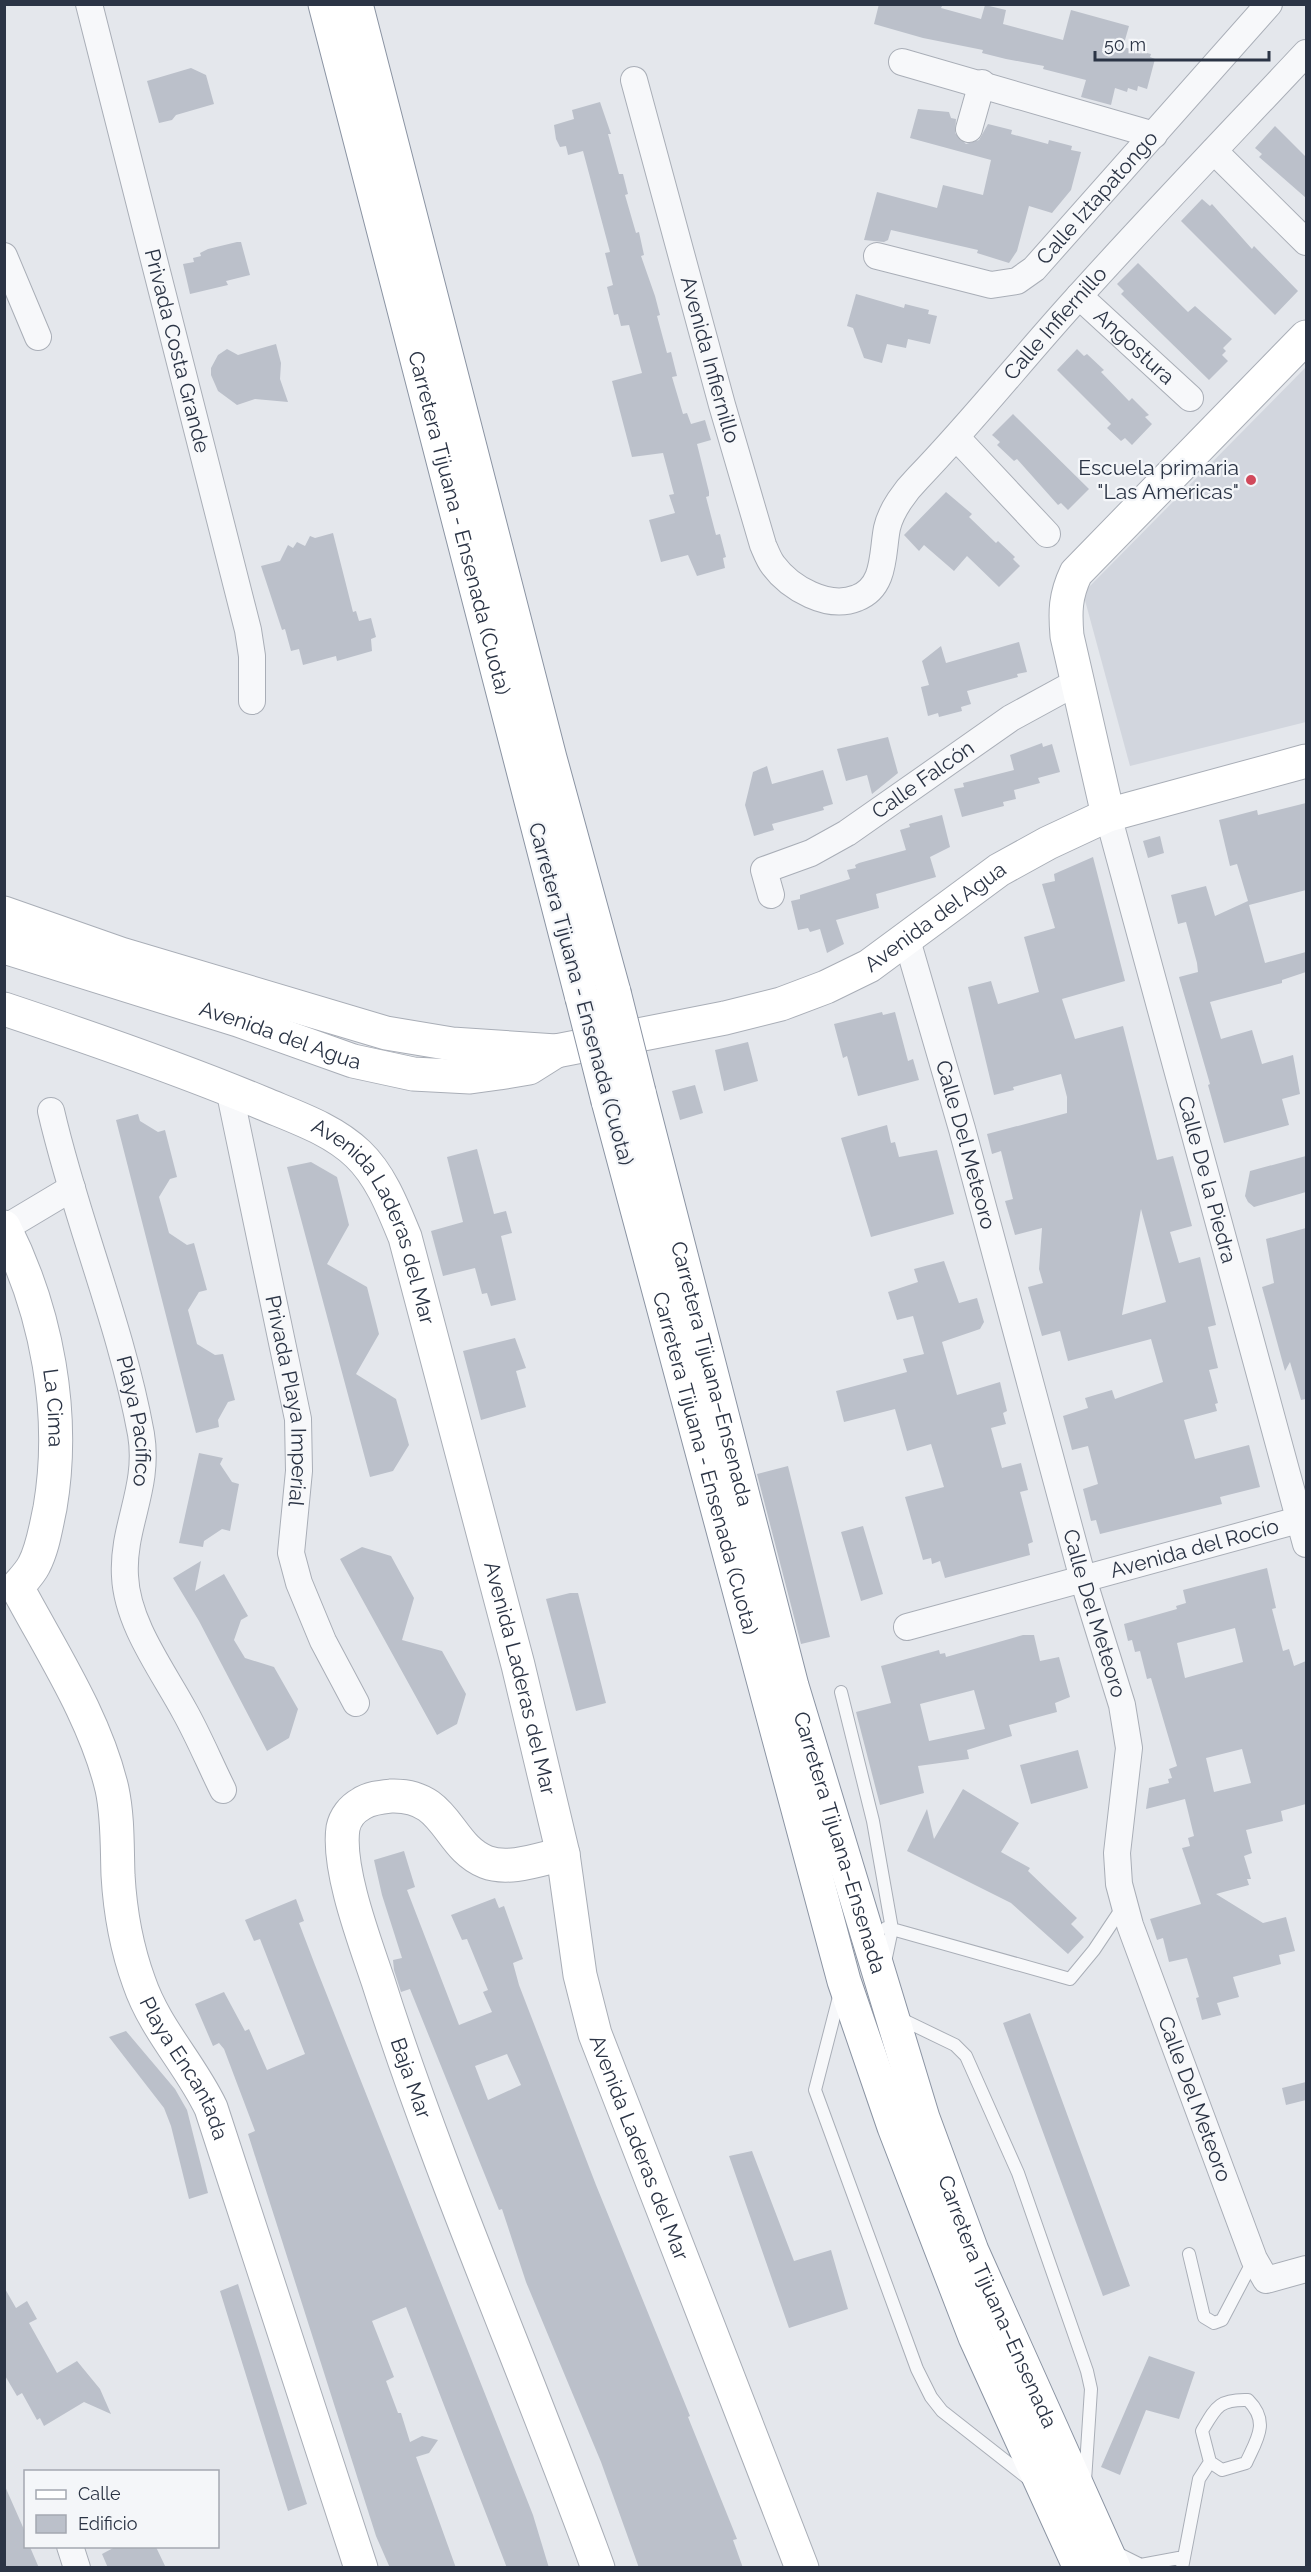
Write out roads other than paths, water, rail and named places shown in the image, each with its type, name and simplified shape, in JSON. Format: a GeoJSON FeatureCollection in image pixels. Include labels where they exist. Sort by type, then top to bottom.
{"type":"FeatureCollection","features":[{"type":"Feature","properties":{"kind":"main road","name":"Carretera Tijuana - Ensenada (Cuota)"},"geometry":{"type":"LineString","coordinates":[[325,4],[582,998],[623,1097],[844,1981]]}},
{"type":"Feature","properties":{"kind":"main road","name":"Carretera Tijuana - Ensenada (Cuota)"},"geometry":{"type":"LineString","coordinates":[[356,4],[550,758],[614,992],[623,1097]]}},
{"type":"Feature","properties":{"kind":"main road"},"geometry":{"type":"LineString","coordinates":[[1108,815],[1067,636],[1064,606],[1076,573],[1306,337]]}},
{"type":"Feature","properties":{"kind":"main road","name":"Avenida del Agua"},"geometry":{"type":"LineString","coordinates":[[4,913],[121,954],[386,1033],[452,1044],[556,1051],[781,1004],[837,982],[869,966],[999,870],[1048,843],[1108,815],[1306,761]]}},
{"type":"Feature","properties":{"kind":"main road","name":"Avenida del Agua"},"geometry":{"type":"LineString","coordinates":[[4,947],[238,1020],[353,1061],[412,1074],[470,1077],[529,1068],[556,1051]]}},
{"type":"Feature","properties":{"kind":"main road","name":"Avenida Laderas del Mar"},"geometry":{"type":"LineString","coordinates":[[4,1009],[229,1089],[316,1125],[339,1138],[359,1155],[391,1201],[405,1237],[458,1434],[563,1854],[580,1975],[596,2034],[802,2568]]}},
{"type":"Feature","properties":{"kind":"main road","name":"Carretera Tijuana–Ensenada"},"geometry":{"type":"LineString","coordinates":[[623,1097],[792,1686],[878,1927],[881,1981],[923,2118],[972,2251],[1109,2557]]}},
{"type":"Feature","properties":{"kind":"main road","name":"La Cima"},"geometry":{"type":"LineString","coordinates":[[5,1228],[21,1260],[38,1316],[49,1366],[56,1421],[55,1477],[46,1531],[34,1566],[11,1583]]}},
{"type":"Feature","properties":{"kind":"main road","name":"Playa Encantada"},"geometry":{"type":"LineString","coordinates":[[11,1583],[90,1726],[104,1760],[112,1790],[118,1878],[128,1939],[138,1981],[168,2041],[193,2073],[211,2108],[361,2568]]}},
{"type":"Feature","properties":{"kind":"main road","name":"Baja Mar"},"geometry":{"type":"LineString","coordinates":[[563,1854],[520,1864],[488,1863],[471,1855],[448,1823],[433,1809],[420,1801],[403,1796],[382,1797],[364,1802],[351,1811],[343,1827],[348,1882],[402,2057],[487,2283],[551,2439],[598,2568]]}},
{"type":"Feature","properties":{"kind":"main road","name":"Carretera Tijuana–Ensenada"},"geometry":{"type":"LineString","coordinates":[[844,1981],[940,2249],[975,2337],[1080,2568]]}},
{"type":"Feature","properties":{"kind":"street","name":"Privada Costa Grande"},"geometry":{"type":"LineString","coordinates":[[89,4],[248,630],[252,656],[252,701]]}},
{"type":"Feature","properties":{"kind":"street","name":"Calle Iztapatongo"},"geometry":{"type":"LineString","coordinates":[[878,256],[991,285],[1017,281],[1034,269],[1269,4]]}},
{"type":"Feature","properties":{"kind":"street","name":"Calle Infiernillo"},"geometry":{"type":"LineString","coordinates":[[836,601],[856,599],[870,590],[881,572],[887,527],[893,512],[915,481],[957,438],[1079,296],[1306,53]]}},
{"type":"Feature","properties":{"kind":"street"},"geometry":{"type":"LineString","coordinates":[[903,62],[982,83],[1154,135]]}},
{"type":"Feature","properties":{"kind":"street","name":"Avenida Infiernillo"},"geometry":{"type":"LineString","coordinates":[[634,80],[722,405],[763,545],[773,565],[788,581],[811,595],[836,601]]}},
{"type":"Feature","properties":{"kind":"street"},"geometry":{"type":"LineString","coordinates":[[969,129],[982,83]]}},
{"type":"Feature","properties":{"kind":"street"},"geometry":{"type":"LineString","coordinates":[[1214,151],[1306,242]]}},
{"type":"Feature","properties":{"kind":"street"},"geometry":{"type":"LineString","coordinates":[[4,256],[38,337]]}},
{"type":"Feature","properties":{"kind":"street","name":"Angostura"},"geometry":{"type":"LineString","coordinates":[[1079,296],[1190,398]]}},
{"type":"Feature","properties":{"kind":"street"},"geometry":{"type":"LineString","coordinates":[[957,438],[1047,534]]}},
{"type":"Feature","properties":{"kind":"street","name":"Calle Falcón"},"geometry":{"type":"LineString","coordinates":[[771,895],[764,870],[811,853],[847,833],[1011,718],[1077,682]]}},
{"type":"Feature","properties":{"kind":"street","name":"Calle De la Piedra"},"geometry":{"type":"LineString","coordinates":[[1108,815],[1304,1527]]}},
{"type":"Feature","properties":{"kind":"street","name":"Calle Del Meteoro"},"geometry":{"type":"LineString","coordinates":[[907,940],[962,1129],[1083,1579],[1122,1705],[1129,1748],[1117,1853],[1124,1904],[1260,2269]]}},
{"type":"Feature","properties":{"kind":"street","name":"Privada Playa Imperial"},"geometry":{"type":"LineString","coordinates":[[229,1089],[298,1419],[299,1471],[291,1553],[299,1583],[323,1641],[356,1703]]}},
{"type":"Feature","properties":{"kind":"street","name":"Playa Pacífico"},"geometry":{"type":"LineString","coordinates":[[51,1111],[61,1157],[104,1291],[141,1434],[144,1463],[142,1481],[126,1550],[125,1577],[128,1597],[140,1628],[223,1790]]}},
{"type":"Feature","properties":{"kind":"street"},"geometry":{"type":"LineString","coordinates":[[5,1228],[72,1188]]}},
{"type":"Feature","properties":{"kind":"street","name":"Avenida del Rocío"},"geometry":{"type":"LineString","coordinates":[[907,1627],[1083,1579],[1304,1527]]}},
{"type":"Feature","properties":{"kind":"street"},"geometry":{"type":"LineString","coordinates":[[1260,2269],[1306,2269]]}},
{"type":"Feature","properties":{"kind":"street"},"geometry":{"type":"LineString","coordinates":[[70,2548],[77,2568]]}},
{"type":"Feature","properties":{"kind":"lane"},"geometry":{"type":"LineString","coordinates":[[841,1692],[873,1821],[878,1927],[1070,1979],[1094,1950],[1124,1904]]}},
{"type":"Feature","properties":{"kind":"lane"},"geometry":{"type":"LineString","coordinates":[[844,1981],[815,2090],[917,2369],[931,2397],[942,2410],[1045,2492]]}},
{"type":"Feature","properties":{"kind":"lane"},"geometry":{"type":"LineString","coordinates":[[891,2014],[955,2045],[966,2056],[1018,2174],[1088,2371],[1091,2389],[1084,2503]]}},
{"type":"Feature","properties":{"kind":"lane"},"geometry":{"type":"LineString","coordinates":[[1189,2254],[1204,2317],[1214,2323],[1222,2320],[1260,2269]]}},
{"type":"Feature","properties":{"kind":"lane"},"geometry":{"type":"LineString","coordinates":[[1109,2557],[1141,2565],[1183,2562],[1199,2479],[1210,2462],[1202,2431],[1215,2409],[1229,2400],[1248,2400],[1258,2410],[1261,2430],[1246,2463],[1222,2470],[1210,2462]]}},
{"type":"Feature","properties":{"kind":"place","name":"Escuela primaria \"Las Americas\""},"geometry":{"type":"Point","coordinates":[1251,480]}}]}
